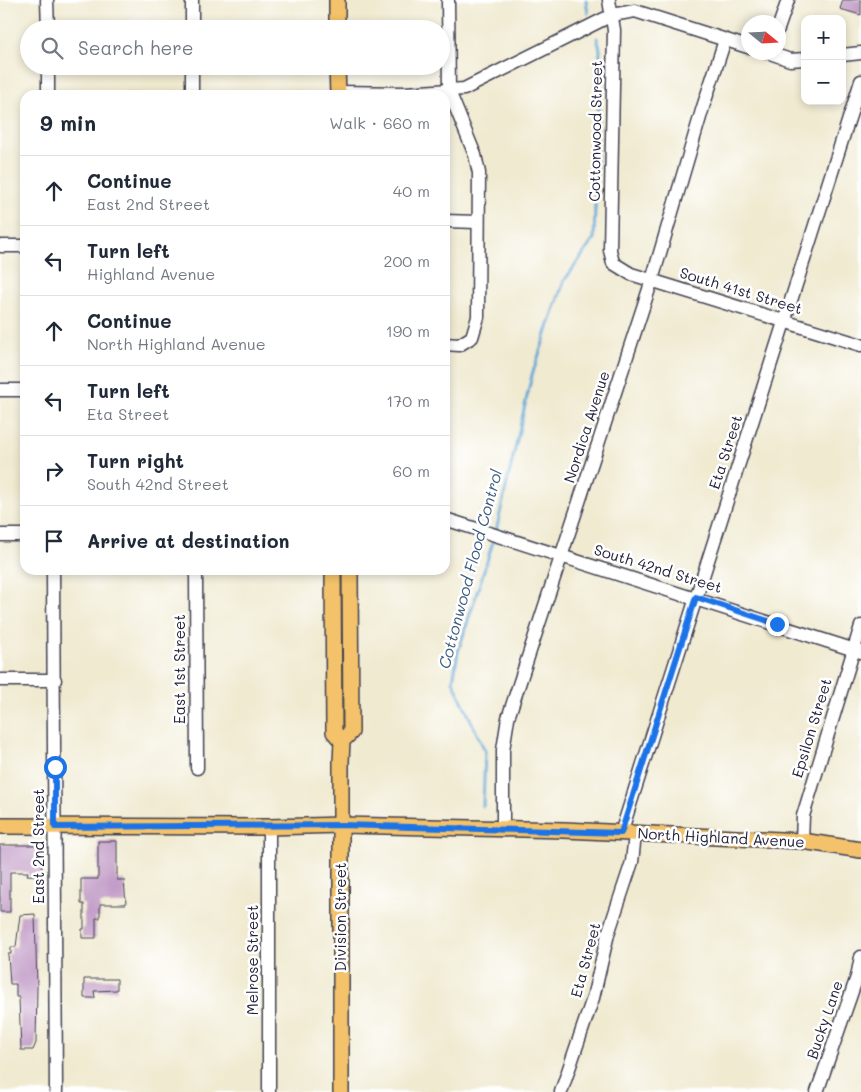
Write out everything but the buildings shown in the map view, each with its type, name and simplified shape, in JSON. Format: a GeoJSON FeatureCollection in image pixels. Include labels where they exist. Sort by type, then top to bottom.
{"type":"FeatureCollection","features":[{"type":"Feature","properties":{"kind":"main road"},"geometry":{"type":"LineString","coordinates":[[337,0],[337,20]]}},
{"type":"Feature","properties":{"kind":"main road"},"geometry":{"type":"LineString","coordinates":[[337,75],[338,90]]}},
{"type":"Feature","properties":{"kind":"main road","name":"Division Street"},"geometry":{"type":"LineString","coordinates":[[333,575],[334,732],[342,741],[341,1092]]}},
{"type":"Feature","properties":{"kind":"main road","name":"Division Street"},"geometry":{"type":"LineString","coordinates":[[342,741],[351,732],[350,575]]}},
{"type":"Feature","properties":{"kind":"main road","name":"North Highland Avenue"},"geometry":{"type":"LineString","coordinates":[[0,826],[269,827],[342,825],[504,828],[802,841],[861,850]]}},
{"type":"Feature","properties":{"kind":"street"},"geometry":{"type":"LineString","coordinates":[[47,0],[48,20]]}},
{"type":"Feature","properties":{"kind":"street"},"geometry":{"type":"LineString","coordinates":[[192,0],[192,20]]}},
{"type":"Feature","properties":{"kind":"street"},"geometry":{"type":"LineString","coordinates":[[448,0],[448,20]]}},
{"type":"Feature","properties":{"kind":"street","name":"Cottonwood Street"},"geometry":{"type":"LineString","coordinates":[[609,0],[614,30],[610,250],[613,263]]}},
{"type":"Feature","properties":{"kind":"street"},"geometry":{"type":"LineString","coordinates":[[783,15],[788,0]]}},
{"type":"Feature","properties":{"kind":"street"},"geometry":{"type":"LineString","coordinates":[[449,75],[449,90],[464,89],[612,15],[635,12],[741,45]]}},
{"type":"Feature","properties":{"kind":"street","name":"Nordica Avenue"},"geometry":{"type":"LineString","coordinates":[[504,828],[503,750],[508,718],[652,280],[703,107],[725,40]]}},
{"type":"Feature","properties":{"kind":"street"},"geometry":{"type":"LineString","coordinates":[[846,55],[861,53]]}},
{"type":"Feature","properties":{"kind":"street"},"geometry":{"type":"LineString","coordinates":[[786,59],[801,59]]}},
{"type":"Feature","properties":{"kind":"street"},"geometry":{"type":"LineString","coordinates":[[48,75],[48,90]]}},
{"type":"Feature","properties":{"kind":"street"},"geometry":{"type":"LineString","coordinates":[[192,75],[192,90]]}},
{"type":"Feature","properties":{"kind":"street","name":"Eta Street"},"geometry":{"type":"LineString","coordinates":[[561,1092],[593,998],[608,934],[632,862],[628,833],[696,597],[786,322],[861,81]]}},
{"type":"Feature","properties":{"kind":"street"},"geometry":{"type":"LineString","coordinates":[[450,92],[475,154],[479,173],[477,222],[478,317],[472,337],[459,345],[450,344]]}},
{"type":"Feature","properties":{"kind":"street"},"geometry":{"type":"LineString","coordinates":[[450,221],[477,222]]}},
{"type":"Feature","properties":{"kind":"street"},"geometry":{"type":"LineString","coordinates":[[0,246],[20,246]]}},
{"type":"Feature","properties":{"kind":"street","name":"South 41st Street"},"geometry":{"type":"LineString","coordinates":[[613,263],[631,274],[861,345]]}},
{"type":"Feature","properties":{"kind":"street"},"geometry":{"type":"LineString","coordinates":[[0,390],[20,390]]}},
{"type":"Feature","properties":{"kind":"street","name":"South 42nd Street"},"geometry":{"type":"LineString","coordinates":[[450,521],[696,597],[857,650]]}},
{"type":"Feature","properties":{"kind":"street"},"geometry":{"type":"LineString","coordinates":[[0,536],[20,535]]}},
{"type":"Feature","properties":{"kind":"street","name":"East 2nd Street"},"geometry":{"type":"LineString","coordinates":[[53,575],[56,1092]]}},
{"type":"Feature","properties":{"kind":"street","name":"East 1st Street"},"geometry":{"type":"LineString","coordinates":[[196,575],[197,768]]}},
{"type":"Feature","properties":{"kind":"street","name":"Epsilon Street"},"geometry":{"type":"LineString","coordinates":[[802,841],[803,816],[857,650],[861,626]]}},
{"type":"Feature","properties":{"kind":"street"},"geometry":{"type":"LineString","coordinates":[[0,680],[55,680]]}},
{"type":"Feature","properties":{"kind":"street","name":"Melrose Street"},"geometry":{"type":"LineString","coordinates":[[269,827],[269,1092]]}},
{"type":"Feature","properties":{"kind":"street","name":"Bucky Lane"},"geometry":{"type":"LineString","coordinates":[[817,1092],[857,977],[861,957]]}},
{"type":"Feature","properties":{"kind":"waterway"},"geometry":{"type":"LineString","coordinates":[[586,0],[588,13]]}},
{"type":"Feature","properties":{"kind":"waterway","name":"Cottonwood Flood Control"},"geometry":{"type":"LineString","coordinates":[[496,531],[532,375],[564,281],[594,239],[600,49],[597,38]]}},
{"type":"Feature","properties":{"kind":"waterway","name":"Cottonwood Flood Control"},"geometry":{"type":"LineString","coordinates":[[483,806],[485,751],[453,681],[458,652],[494,539]]}},
{"type":"Feature","properties":{"kind":"route"},"geometry":{"type":"LineString","coordinates":[[55,767],[55,827],[342,825],[504,828],[621,833],[696,597],[777,624]]}}]}
